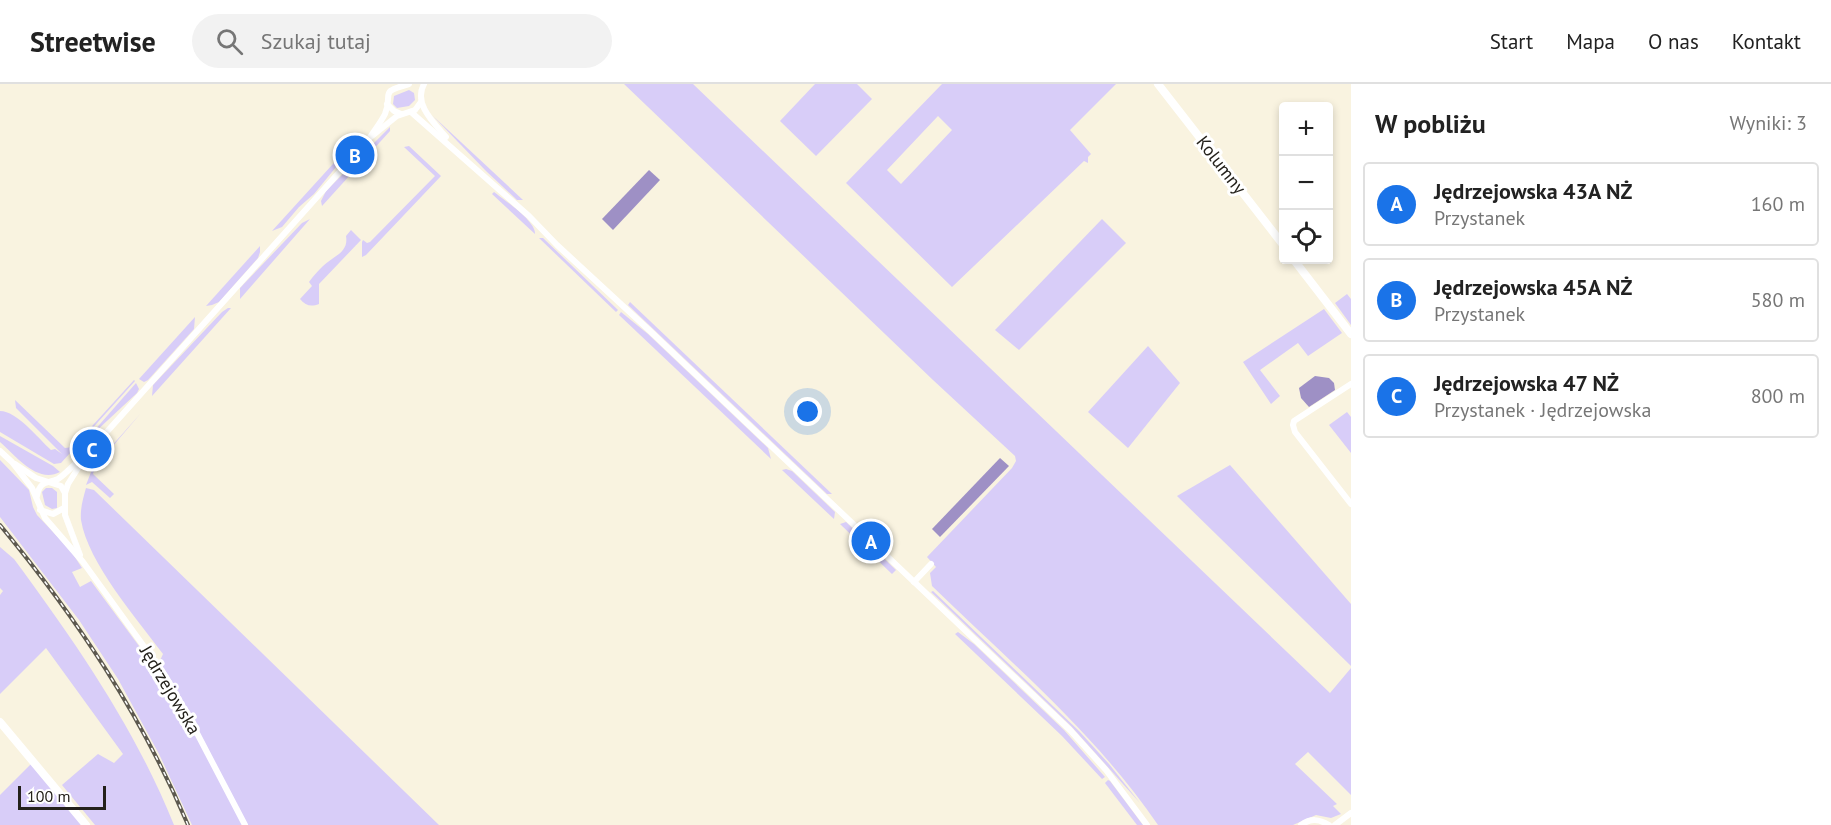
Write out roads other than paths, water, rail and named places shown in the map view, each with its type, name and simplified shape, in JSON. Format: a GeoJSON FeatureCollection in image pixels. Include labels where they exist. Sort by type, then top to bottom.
{"type":"FeatureCollection","features":[{"type":"Feature","properties":{"kind":"street"},"geometry":{"type":"LineString","coordinates":[[37,496],[40,487],[48,481],[57,479],[87,454],[369,139],[384,115],[388,93],[386,84]]}},
{"type":"Feature","properties":{"kind":"street"},"geometry":{"type":"LineString","coordinates":[[388,93],[406,84],[421,92]]}},
{"type":"Feature","properties":{"kind":"street"},"geometry":{"type":"LineString","coordinates":[[424,84],[421,92],[424,110],[455,150]]}},
{"type":"Feature","properties":{"kind":"street","name":"Kolumny"},"geometry":{"type":"LineString","coordinates":[[1158,84],[1279,240]]}},
{"type":"Feature","properties":{"kind":"street"},"geometry":{"type":"LineString","coordinates":[[369,139],[401,114],[418,108],[421,101]]}},
{"type":"Feature","properties":{"kind":"street"},"geometry":{"type":"LineString","coordinates":[[387,104],[401,114]]}},
{"type":"Feature","properties":{"kind":"street"},"geometry":{"type":"LineString","coordinates":[[411,112],[529,216],[1070,730],[1125,793],[1147,825]]}},
{"type":"Feature","properties":{"kind":"street"},"geometry":{"type":"LineString","coordinates":[[1297,264],[1351,334]]}},
{"type":"Feature","properties":{"kind":"street"},"geometry":{"type":"LineString","coordinates":[[1351,384],[1294,421],[1293,425],[1295,432],[1351,504]]}},
{"type":"Feature","properties":{"kind":"street","name":"Jędrzejowska"},"geometry":{"type":"LineString","coordinates":[[0,451],[36,478],[58,484],[64,493],[64,508],[68,526],[83,562]]}},
{"type":"Feature","properties":{"kind":"street"},"geometry":{"type":"LineString","coordinates":[[64,493],[87,454]]}},
{"type":"Feature","properties":{"kind":"street","name":"Jędrzejowska"},"geometry":{"type":"LineString","coordinates":[[12,462],[37,496],[39,509],[45,518],[83,562],[166,677],[245,825]]}},
{"type":"Feature","properties":{"kind":"street"},"geometry":{"type":"LineString","coordinates":[[39,509],[53,514],[64,508]]}},
{"type":"Feature","properties":{"kind":"street"},"geometry":{"type":"LineString","coordinates":[[914,582],[931,564]]}},
{"type":"Feature","properties":{"kind":"street"},"geometry":{"type":"LineString","coordinates":[[2,729],[86,825]]}},
{"type":"Feature","properties":{"kind":"street"},"geometry":{"type":"LineString","coordinates":[[1335,825],[1351,813]]}},
{"type":"Feature","properties":{"kind":"street"},"geometry":{"type":"LineString","coordinates":[[1301,825],[1320,820],[1329,825]]}},
{"type":"Feature","properties":{"kind":"railway"},"geometry":{"type":"LineString","coordinates":[[0,525],[55,595],[105,668],[149,744],[188,825]]}},
{"type":"Feature","properties":{"kind":"place","name":"Jędrzejowska 45A NŻ"},"geometry":{"type":"Point","coordinates":[355,155]}},
{"type":"Feature","properties":{"kind":"place","name":"Jędrzejowska 47 NŻ"},"geometry":{"type":"Point","coordinates":[92,449]}},
{"type":"Feature","properties":{"kind":"place","name":"Jędrzejowska 43A NŻ"},"geometry":{"type":"Point","coordinates":[871,541]}}]}
